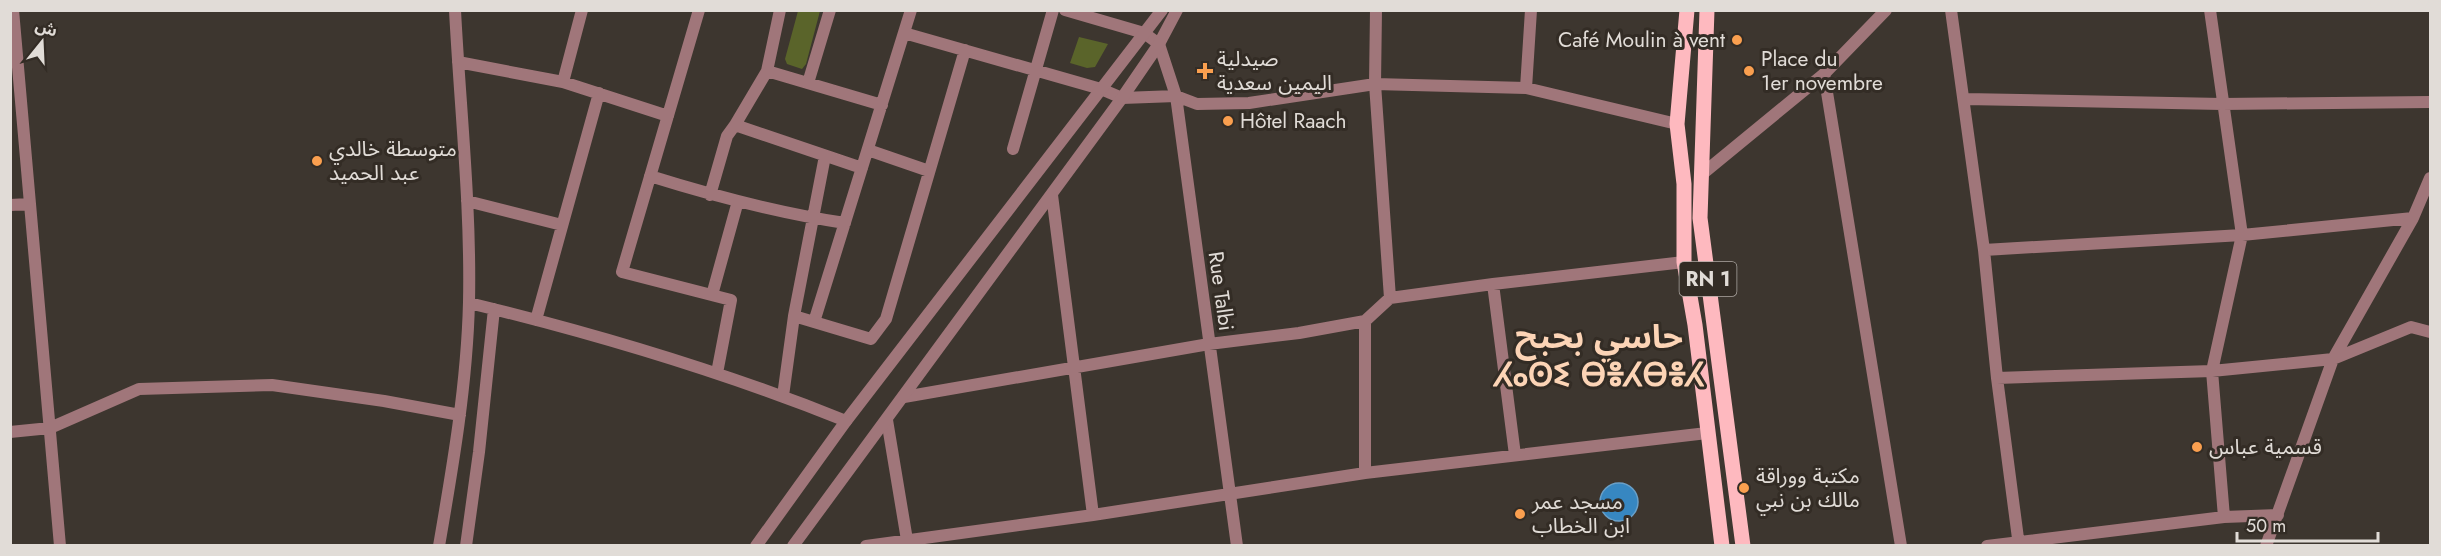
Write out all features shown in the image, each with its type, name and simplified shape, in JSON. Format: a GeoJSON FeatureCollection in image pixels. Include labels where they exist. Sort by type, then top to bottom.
{"type":"FeatureCollection","features":[{"type":"Feature","properties":{"kind":"main road","name":"RN 1"},"geometry":{"type":"LineString","coordinates":[[1687,10],[1677,124],[1684,184],[1684,262],[1695,325],[1722,546]]}},
{"type":"Feature","properties":{"kind":"main road","name":"RN 1"},"geometry":{"type":"LineString","coordinates":[[1707,10],[1700,218],[1743,546]]}},
{"type":"Feature","properties":{"kind":"street"},"geometry":{"type":"LineString","coordinates":[[13,10],[60,546]]}},
{"type":"Feature","properties":{"kind":"street"},"geometry":{"type":"LineString","coordinates":[[438,546],[460,416],[469,303],[467,201],[455,10]]}},
{"type":"Feature","properties":{"kind":"street"},"geometry":{"type":"LineString","coordinates":[[563,82],[582,10]]}},
{"type":"Feature","properties":{"kind":"street"},"geometry":{"type":"LineString","coordinates":[[699,10],[622,272],[731,300],[717,373]]}},
{"type":"Feature","properties":{"kind":"street"},"geometry":{"type":"LineString","coordinates":[[710,195],[728,136],[767,70],[780,10]]}},
{"type":"Feature","properties":{"kind":"street"},"geometry":{"type":"LineString","coordinates":[[808,83],[830,10]]}},
{"type":"Feature","properties":{"kind":"street"},"geometry":{"type":"LineString","coordinates":[[814,322],[911,10]]}},
{"type":"Feature","properties":{"kind":"street"},"geometry":{"type":"LineString","coordinates":[[1013,148],[1053,10]]}},
{"type":"Feature","properties":{"kind":"street"},"geometry":{"type":"LineString","coordinates":[[1065,10],[1144,33],[1159,44]]}},
{"type":"Feature","properties":{"kind":"street"},"geometry":{"type":"LineString","coordinates":[[756,546],[846,421],[1162,10]]}},
{"type":"Feature","properties":{"kind":"street"},"geometry":{"type":"LineString","coordinates":[[793,546],[1122,98],[1159,44],[1177,10]]}},
{"type":"Feature","properties":{"kind":"street"},"geometry":{"type":"LineString","coordinates":[[1376,10],[1375,84],[1390,298]]}},
{"type":"Feature","properties":{"kind":"street"},"geometry":{"type":"LineString","coordinates":[[1526,88],[1531,10]]}},
{"type":"Feature","properties":{"kind":"street"},"geometry":{"type":"LineString","coordinates":[[1701,175],[1824,74],[1886,10]]}},
{"type":"Feature","properties":{"kind":"street"},"geometry":{"type":"LineString","coordinates":[[1951,10],[1984,250],[1997,378],[2018,543]]}},
{"type":"Feature","properties":{"kind":"street"},"geometry":{"type":"LineString","coordinates":[[2210,10],[2242,235],[2212,371],[2224,517]]}},
{"type":"Feature","properties":{"kind":"street"},"geometry":{"type":"LineString","coordinates":[[904,33],[1101,89],[1122,98],[1176,96],[1197,104],[1249,103],[1375,84],[1526,88],[1677,124]]}},
{"type":"Feature","properties":{"kind":"street","name":"Rue Talbi"},"geometry":{"type":"LineString","coordinates":[[1159,44],[1176,96],[1237,546]]}},
{"type":"Feature","properties":{"kind":"street"},"geometry":{"type":"LineString","coordinates":[[794,316],[871,339],[886,319],[965,50]]}},
{"type":"Feature","properties":{"kind":"street"},"geometry":{"type":"LineString","coordinates":[[458,62],[563,82],[668,116]]}},
{"type":"Feature","properties":{"kind":"street"},"geometry":{"type":"LineString","coordinates":[[767,70],[882,105]]}},
{"type":"Feature","properties":{"kind":"street"},"geometry":{"type":"LineString","coordinates":[[1824,74],[1901,546]]}},
{"type":"Feature","properties":{"kind":"street"},"geometry":{"type":"LineString","coordinates":[[536,320],[598,93]]}},
{"type":"Feature","properties":{"kind":"street"},"geometry":{"type":"LineString","coordinates":[[1965,99],[2222,104],[2430,102]]}},
{"type":"Feature","properties":{"kind":"street"},"geometry":{"type":"LineString","coordinates":[[735,125],[862,168]]}},
{"type":"Feature","properties":{"kind":"street"},"geometry":{"type":"LineString","coordinates":[[868,150],[929,171]]}},
{"type":"Feature","properties":{"kind":"street"},"geometry":{"type":"LineString","coordinates":[[783,396],[794,316],[825,156]]}},
{"type":"Feature","properties":{"kind":"street"},"geometry":{"type":"LineString","coordinates":[[650,176],[710,195],[812,218],[845,223]]}},
{"type":"Feature","properties":{"kind":"street"},"geometry":{"type":"LineString","coordinates":[[2266,546],[2333,358],[2413,218],[2430,178]]}},
{"type":"Feature","properties":{"kind":"street"},"geometry":{"type":"LineString","coordinates":[[1052,195],[1093,515]]}},
{"type":"Feature","properties":{"kind":"street"},"geometry":{"type":"LineString","coordinates":[[467,201],[562,225]]}},
{"type":"Feature","properties":{"kind":"street"},"geometry":{"type":"LineString","coordinates":[[712,295],[738,201]]}},
{"type":"Feature","properties":{"kind":"street"},"geometry":{"type":"LineString","coordinates":[[10,205],[30,204]]}},
{"type":"Feature","properties":{"kind":"street"},"geometry":{"type":"LineString","coordinates":[[1984,250],[2242,235],[2413,218]]}},
{"type":"Feature","properties":{"kind":"street"},"geometry":{"type":"LineString","coordinates":[[904,397],[1209,344],[1299,333],[1365,321],[1390,298],[1684,262]]}},
{"type":"Feature","properties":{"kind":"street"},"geometry":{"type":"LineString","coordinates":[[1493,284],[1515,455]]}},
{"type":"Feature","properties":{"kind":"street"},"geometry":{"type":"LineString","coordinates":[[469,303],[536,320],[717,373],[846,421]]}},
{"type":"Feature","properties":{"kind":"street"},"geometry":{"type":"LineString","coordinates":[[466,546],[479,452],[494,309]]}},
{"type":"Feature","properties":{"kind":"street"},"geometry":{"type":"LineString","coordinates":[[1365,321],[1365,473]]}},
{"type":"Feature","properties":{"kind":"street"},"geometry":{"type":"LineString","coordinates":[[1997,378],[2212,371],[2333,358],[2411,327],[2430,332]]}},
{"type":"Feature","properties":{"kind":"street"},"geometry":{"type":"LineString","coordinates":[[10,432],[50,428],[139,388],[272,385],[384,401],[460,416]]}},
{"type":"Feature","properties":{"kind":"street"},"geometry":{"type":"LineString","coordinates":[[886,420],[908,543]]}},
{"type":"Feature","properties":{"kind":"street"},"geometry":{"type":"LineString","coordinates":[[866,546],[908,543],[1365,473],[1707,433]]}},
{"type":"Feature","properties":{"kind":"street"},"geometry":{"type":"LineString","coordinates":[[1987,546],[2224,517],[2278,515]]}},
{"type":"Feature","properties":{"kind":"green space"},"geometry":{"type":"Polygon","coordinates":[[[798,11],[820,11],[806,64],[802,69],[787,64],[785,59],[798,11]]]}},
{"type":"Feature","properties":{"kind":"green space"},"geometry":{"type":"Polygon","coordinates":[[[1079,37],[1108,44],[1095,67],[1087,68],[1070,63],[1079,37]]]}},
{"type":"Feature","properties":{"kind":"water"},"geometry":{"type":"Polygon","coordinates":[[[1619,483],[1626,484],[1632,489],[1637,495],[1637,509],[1632,515],[1626,520],[1619,521],[1612,520],[1606,515],[1601,509],[1600,502],[1601,495],[1606,489],[1612,484],[1619,483]]]}},
{"type":"Feature","properties":{"kind":"place","name":"Café Moulin à vent"},"geometry":{"type":"Point","coordinates":[1737,40]}},
{"type":"Feature","properties":{"kind":"place","name":"صيدلية اليمين سعدية"},"geometry":{"type":"Point","coordinates":[1205,71]}},
{"type":"Feature","properties":{"kind":"place","name":"Place du 1er novembre"},"geometry":{"type":"Point","coordinates":[1749,71]}},
{"type":"Feature","properties":{"kind":"place","name":"Hôtel Raach"},"geometry":{"type":"Point","coordinates":[1228,121]}},
{"type":"Feature","properties":{"kind":"place","name":"متوسطة خالدي عبد الحميد"},"geometry":{"type":"Point","coordinates":[317,161]}},
{"type":"Feature","properties":{"kind":"place","name":"قسمية عباس"},"geometry":{"type":"Point","coordinates":[2197,447]}},
{"type":"Feature","properties":{"kind":"place","name":"مكتبة ووراقة مالك بن نبي"},"geometry":{"type":"Point","coordinates":[1744,488]}},
{"type":"Feature","properties":{"kind":"place","name":"مسجد عمر ابن الخطاب"},"geometry":{"type":"Point","coordinates":[1520,514]}},
{"type":"Feature","properties":{"kind":"district","name":"حاسي بحبح ⵃⴰⵙⵉ ⴱⴻⵃⴱⴻⵃ"},"geometry":{"type":"Point","coordinates":[1599,355]}}]}
